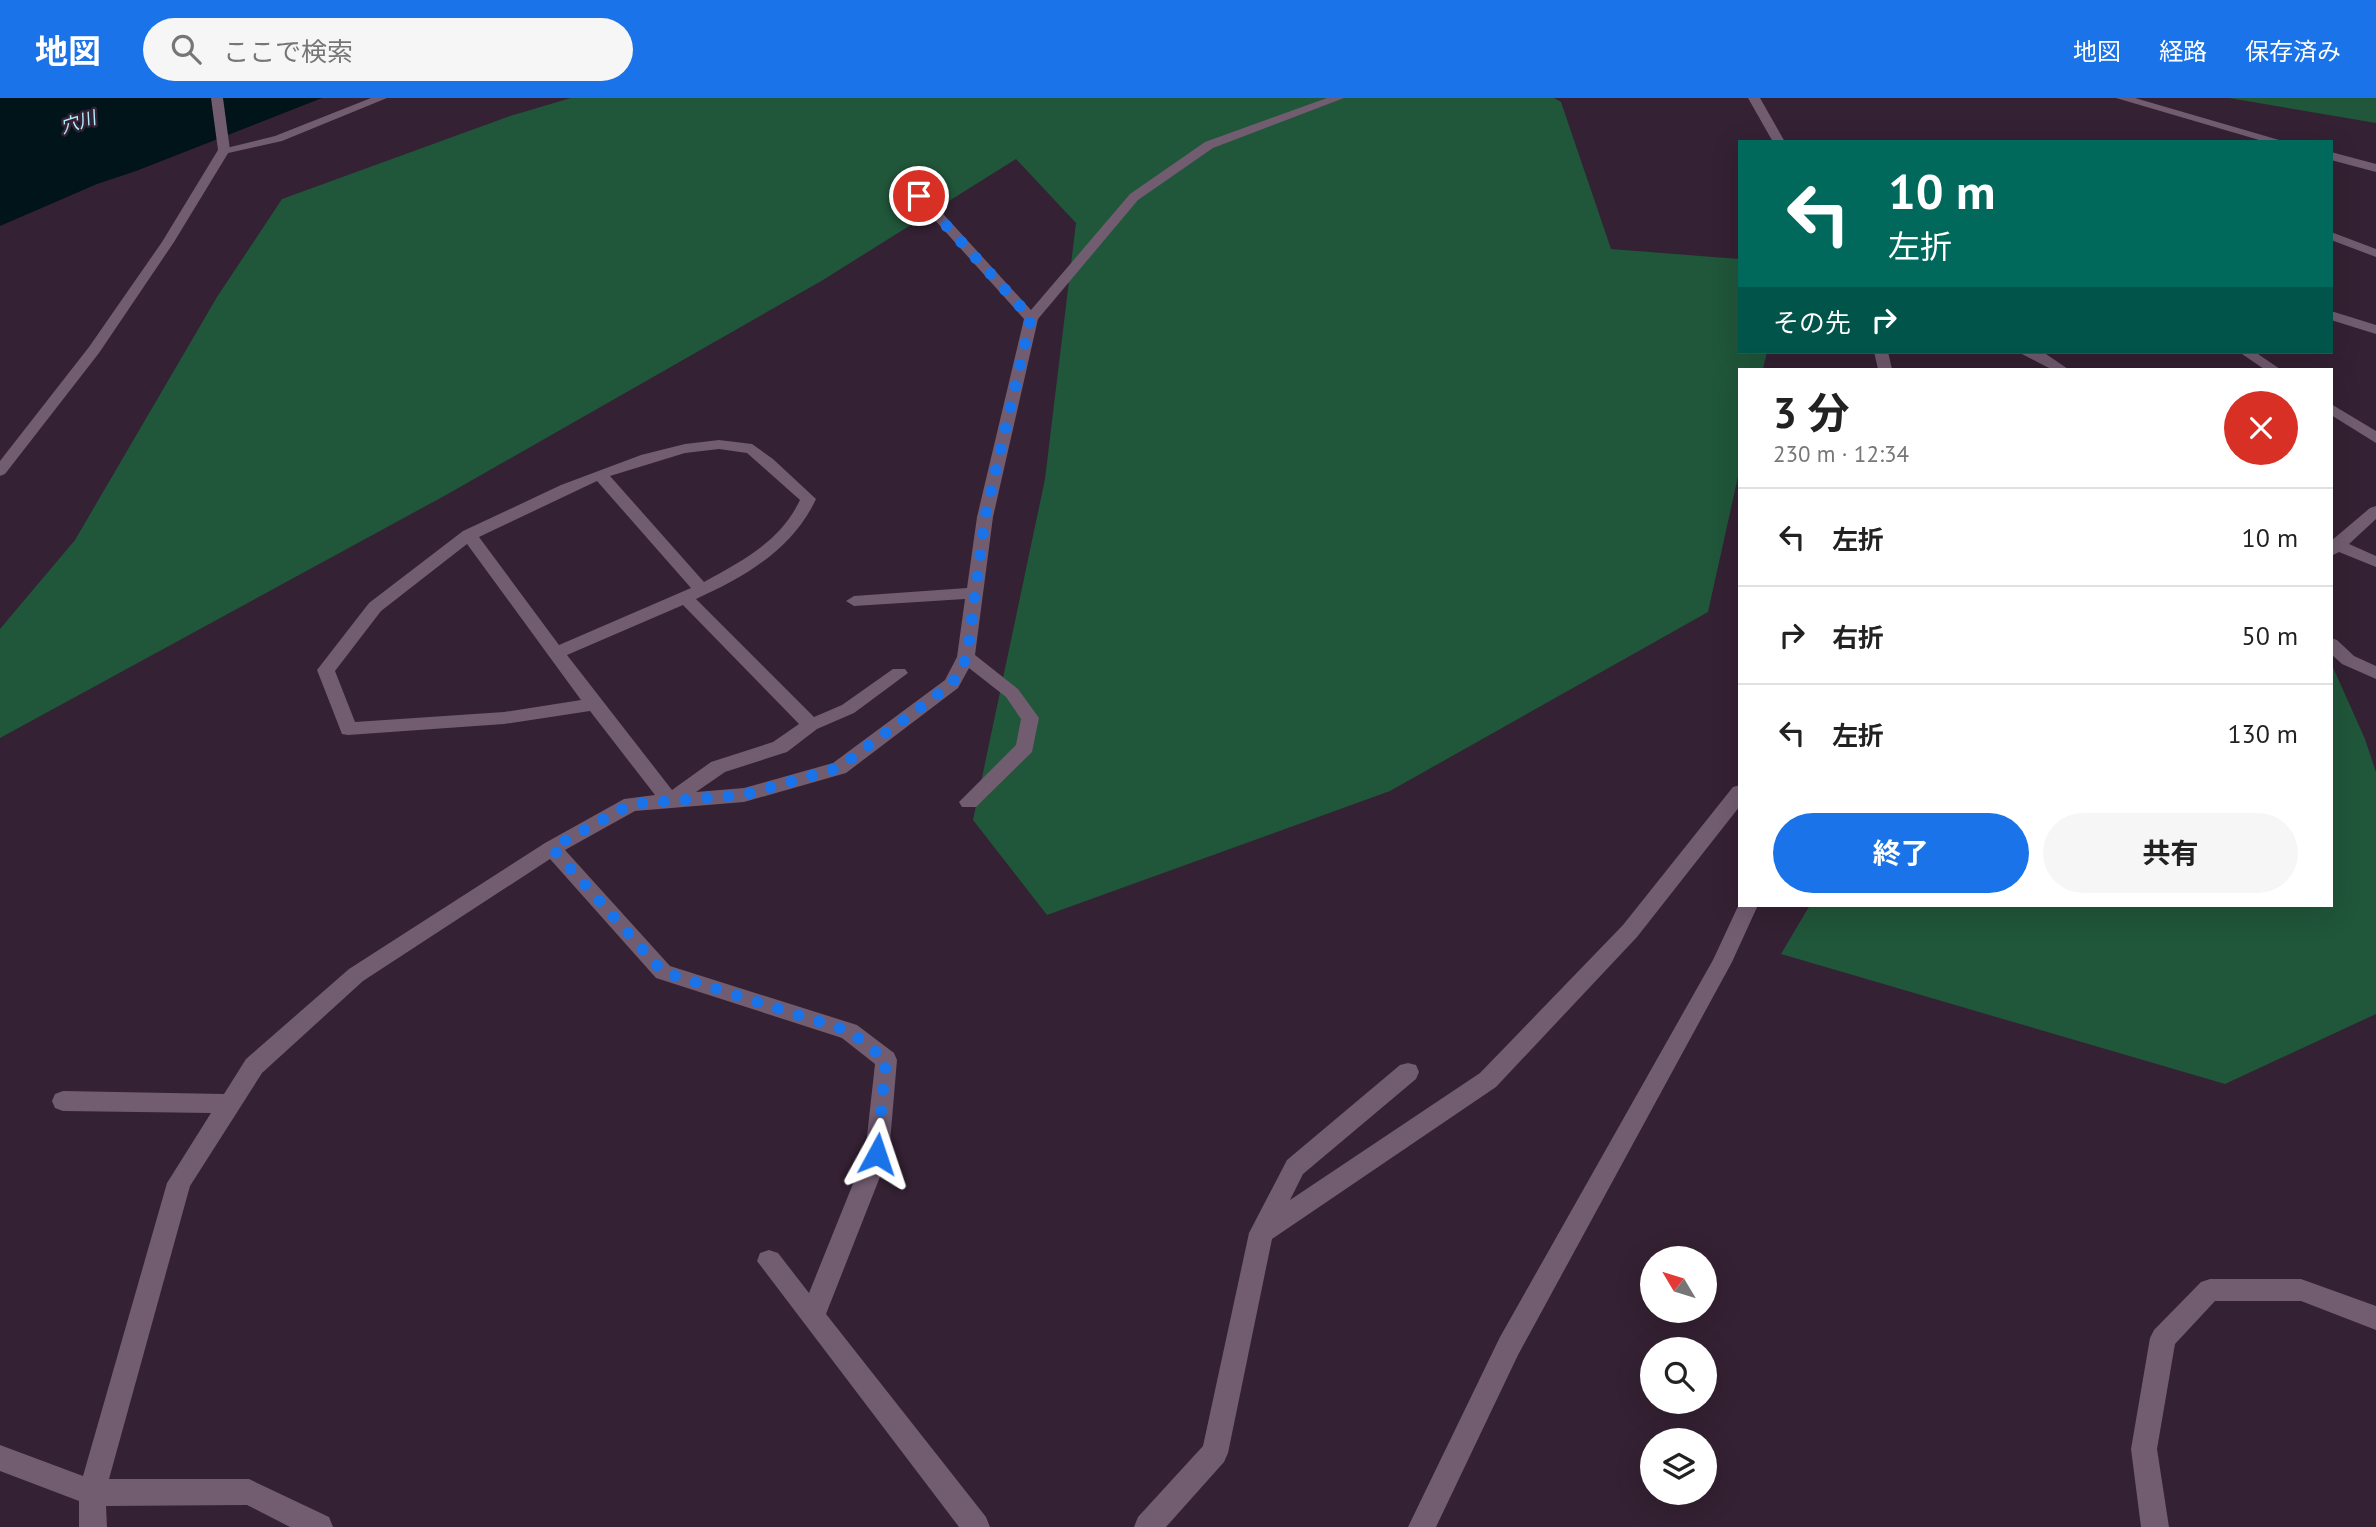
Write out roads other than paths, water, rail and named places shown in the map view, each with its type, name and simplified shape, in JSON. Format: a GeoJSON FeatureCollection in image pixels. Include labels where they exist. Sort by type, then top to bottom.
{"type":"FeatureCollection","features":[{"type":"Feature","properties":{"kind":"street"},"geometry":{"type":"LineString","coordinates":[[0,471],[94,350],[168,242],[224,150],[217,98]]}},
{"type":"Feature","properties":{"kind":"street"},"geometry":{"type":"LineString","coordinates":[[224,150],[278,139],[381,98]]}},
{"type":"Feature","properties":{"kind":"street"},"geometry":{"type":"LineString","coordinates":[[93,1527],[92,1493],[179,1183],[254,1066],[356,975],[552,848],[631,804],[744,795],[838,768],[952,684],[967,657],[985,517],[1031,318],[1134,197],[1209,145],[1338,98]]}},
{"type":"Feature","properties":{"kind":"street"},"geometry":{"type":"LineString","coordinates":[[1754,98],[1778,140]]}},
{"type":"Feature","properties":{"kind":"street"},"geometry":{"type":"LineString","coordinates":[[2122,98],[2273,140]]}},
{"type":"Feature","properties":{"kind":"street"},"geometry":{"type":"LineString","coordinates":[[2333,157],[2376,168]]}},
{"type":"Feature","properties":{"kind":"street"},"geometry":{"type":"LineString","coordinates":[[919,196],[1031,318]]}},
{"type":"Feature","properties":{"kind":"street"},"geometry":{"type":"LineString","coordinates":[[2333,237],[2376,253]]}},
{"type":"Feature","properties":{"kind":"street"},"geometry":{"type":"LineString","coordinates":[[2333,316],[2376,330]]}},
{"type":"Feature","properties":{"kind":"street"},"geometry":{"type":"LineString","coordinates":[[2031,354],[2059,368]]}},
{"type":"Feature","properties":{"kind":"street"},"geometry":{"type":"LineString","coordinates":[[2249,354],[2271,368]]}},
{"type":"Feature","properties":{"kind":"street"},"geometry":{"type":"LineString","coordinates":[[2333,409],[2376,438]]}},
{"type":"Feature","properties":{"kind":"street"},"geometry":{"type":"LineString","coordinates":[[556,653],[702,590],[773,550],[801,518],[808,499],[749,447],[710,443],[670,450],[535,501],[470,535],[375,607],[326,670],[348,729],[504,718],[594,704]]}},
{"type":"Feature","properties":{"kind":"street"},"geometry":{"type":"LineString","coordinates":[[601,476],[702,590]]}},
{"type":"Feature","properties":{"kind":"street"},"geometry":{"type":"LineString","coordinates":[[2334,548],[2376,511]]}},
{"type":"Feature","properties":{"kind":"street"},"geometry":{"type":"LineString","coordinates":[[470,535],[594,704],[670,801]]}},
{"type":"Feature","properties":{"kind":"street"},"geometry":{"type":"LineString","coordinates":[[2334,548],[2376,562]]}},
{"type":"Feature","properties":{"kind":"street"},"geometry":{"type":"LineString","coordinates":[[854,601],[975,593]]}},
{"type":"Feature","properties":{"kind":"street"},"geometry":{"type":"LineString","coordinates":[[685,597],[811,725]]}},
{"type":"Feature","properties":{"kind":"street"},"geometry":{"type":"LineString","coordinates":[[2333,646],[2348,660],[2376,673]]}},
{"type":"Feature","properties":{"kind":"street"},"geometry":{"type":"LineString","coordinates":[[967,657],[1012,693],[1030,718],[1025,747],[969,802]]}},
{"type":"Feature","properties":{"kind":"street"},"geometry":{"type":"LineString","coordinates":[[670,801],[718,767],[780,747],[811,725],[848,709],[899,673]]}},
{"type":"Feature","properties":{"kind":"street"},"geometry":{"type":"LineString","coordinates":[[1261,1233],[1488,1080],[1630,931],[1738,795]]}},
{"type":"Feature","properties":{"kind":"street"},"geometry":{"type":"LineString","coordinates":[[552,848],[663,972],[849,1031],[886,1060],[877,1154],[813,1317]]}},
{"type":"Feature","properties":{"kind":"street"},"geometry":{"type":"LineString","coordinates":[[1422,1527],[1509,1346],[1722,962],[1747,907]]}},
{"type":"Feature","properties":{"kind":"street"},"geometry":{"type":"LineString","coordinates":[[1148,1527],[1215,1453],[1261,1233],[1295,1167],[1408,1072]]}},
{"type":"Feature","properties":{"kind":"street"},"geometry":{"type":"LineString","coordinates":[[63,1101],[230,1104]]}},
{"type":"Feature","properties":{"kind":"street"},"geometry":{"type":"LineString","coordinates":[[769,1261],[976,1527]]}},
{"type":"Feature","properties":{"kind":"street"},"geometry":{"type":"LineString","coordinates":[[2155,1527],[2144,1449],[2164,1338],[2210,1290],[2301,1290],[2376,1318]]}},
{"type":"Feature","properties":{"kind":"street"},"geometry":{"type":"LineString","coordinates":[[0,1458],[92,1493],[249,1492],[319,1527]]}},
{"type":"Feature","properties":{"kind":"water","name":"穴川"},"geometry":{"type":"Polygon","coordinates":[[[0,98],[322,98],[97,184],[0,226],[0,98]]]}}]}
